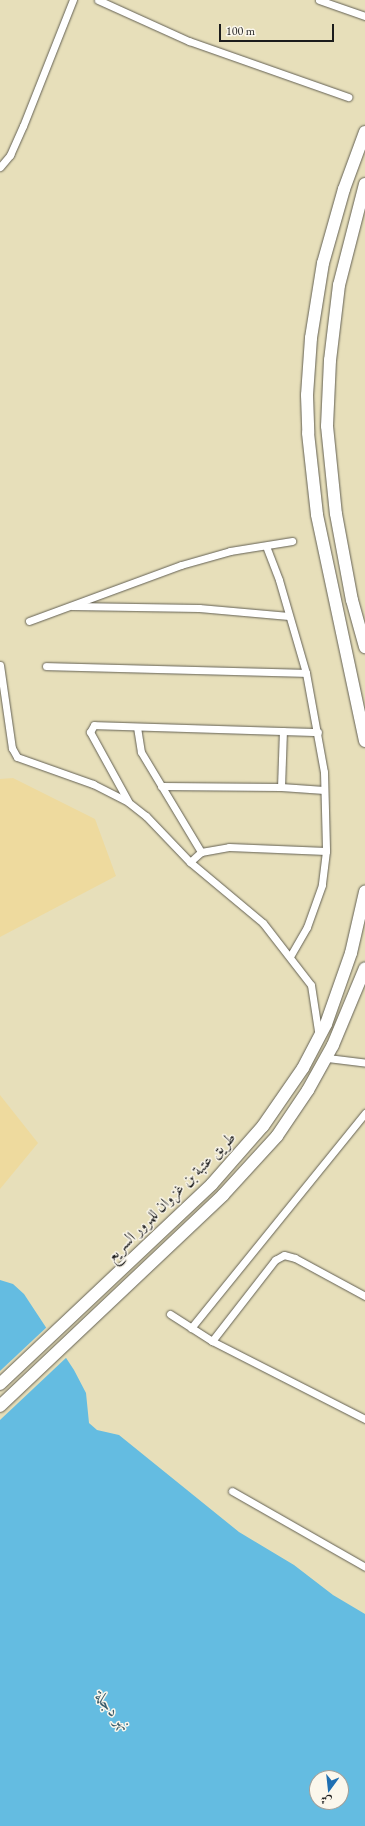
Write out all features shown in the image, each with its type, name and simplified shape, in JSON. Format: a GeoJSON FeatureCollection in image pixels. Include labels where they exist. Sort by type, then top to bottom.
{"type":"FeatureCollection","features":[{"type":"Feature","properties":{"kind":"highway"},"geometry":{"type":"LineString","coordinates":[[365,132],[344,189],[323,263],[310,338],[307,395],[308,433],[317,515],[365,741]]}},
{"type":"Feature","properties":{"kind":"highway"},"geometry":{"type":"LineString","coordinates":[[365,184],[339,285],[330,360],[327,426],[336,514],[352,600],[365,647]]}},
{"type":"Feature","properties":{"kind":"highway","name":"طريق عتبة بن غزوان للمرور السريع"},"geometry":{"type":"LineString","coordinates":[[0,1384],[212,1184],[263,1126],[303,1068],[319,1037],[351,953],[365,892]]}},
{"type":"Feature","properties":{"kind":"highway","name":"طريق عتبة بن غزوان للمرور السريع"},"geometry":{"type":"LineString","coordinates":[[0,1406],[242,1176],[277,1136],[327,1058],[344,1024],[365,968]]}},
{"type":"Feature","properties":{"kind":"street"},"geometry":{"type":"LineString","coordinates":[[0,167],[10,155],[73,0]]}},
{"type":"Feature","properties":{"kind":"street"},"geometry":{"type":"LineString","coordinates":[[98,0],[189,41],[348,97]]}},
{"type":"Feature","properties":{"kind":"street"},"geometry":{"type":"LineString","coordinates":[[319,0],[335,3],[364,14]]}},
{"type":"Feature","properties":{"kind":"street"},"geometry":{"type":"LineString","coordinates":[[29,621],[181,565],[230,551],[292,541]]}},
{"type":"Feature","properties":{"kind":"street"},"geometry":{"type":"LineString","coordinates":[[266,546],[290,616],[306,672],[318,732],[324,790],[326,851],[322,885],[317,903],[307,927],[290,956]]}},
{"type":"Feature","properties":{"kind":"street"},"geometry":{"type":"LineString","coordinates":[[65,607],[199,608],[290,616]]}},
{"type":"Feature","properties":{"kind":"street"},"geometry":{"type":"LineString","coordinates":[[0,665],[12,748],[17,757],[93,784],[128,802],[146,816],[190,862],[263,924],[290,956],[311,985],[319,1037]]}},
{"type":"Feature","properties":{"kind":"street"},"geometry":{"type":"LineString","coordinates":[[46,666],[306,672]]}},
{"type":"Feature","properties":{"kind":"street"},"geometry":{"type":"LineString","coordinates":[[128,802],[90,732],[94,725],[318,732]]}},
{"type":"Feature","properties":{"kind":"street"},"geometry":{"type":"LineString","coordinates":[[136,727],[141,752],[201,852]]}},
{"type":"Feature","properties":{"kind":"street"},"geometry":{"type":"LineString","coordinates":[[281,787],[283,731]]}},
{"type":"Feature","properties":{"kind":"street"},"geometry":{"type":"LineString","coordinates":[[161,786],[281,787],[324,790]]}},
{"type":"Feature","properties":{"kind":"street"},"geometry":{"type":"LineString","coordinates":[[190,862],[201,852],[250,847],[326,851]]}},
{"type":"Feature","properties":{"kind":"street"},"geometry":{"type":"LineString","coordinates":[[327,1058],[365,1063]]}},
{"type":"Feature","properties":{"kind":"street"},"geometry":{"type":"LineString","coordinates":[[192,1328],[365,1113]]}},
{"type":"Feature","properties":{"kind":"street"},"geometry":{"type":"LineString","coordinates":[[212,1341],[275,1260],[284,1255],[295,1258],[365,1296]]}},
{"type":"Feature","properties":{"kind":"street"},"geometry":{"type":"LineString","coordinates":[[170,1314],[212,1341],[365,1419]]}},
{"type":"Feature","properties":{"kind":"street"},"geometry":{"type":"LineString","coordinates":[[232,1491],[365,1567]]}},
{"type":"Feature","properties":{"kind":"sand"},"geometry":{"type":"Polygon","coordinates":[[[13,778],[95,819],[116,876],[0,937],[0,779],[13,778]]]}},
{"type":"Feature","properties":{"kind":"sand"},"geometry":{"type":"Polygon","coordinates":[[[0,1095],[38,1143],[0,1189],[0,1095]]]}},
{"type":"Feature","properties":{"kind":"water","name":"نهر دجلة"},"geometry":{"type":"Polygon","coordinates":[[[0,1280],[13,1284],[24,1294],[74,1370],[86,1393],[89,1423],[97,1430],[119,1435],[239,1532],[294,1565],[333,1595],[365,1614],[365,1826],[0,1826],[0,1280]]]}},
{"type":"Feature","properties":{"kind":"pier"},"geometry":{"type":"Polygon","coordinates":[[[49,1325],[68,1356],[0,1420],[0,1371],[49,1325]]]}}]}
